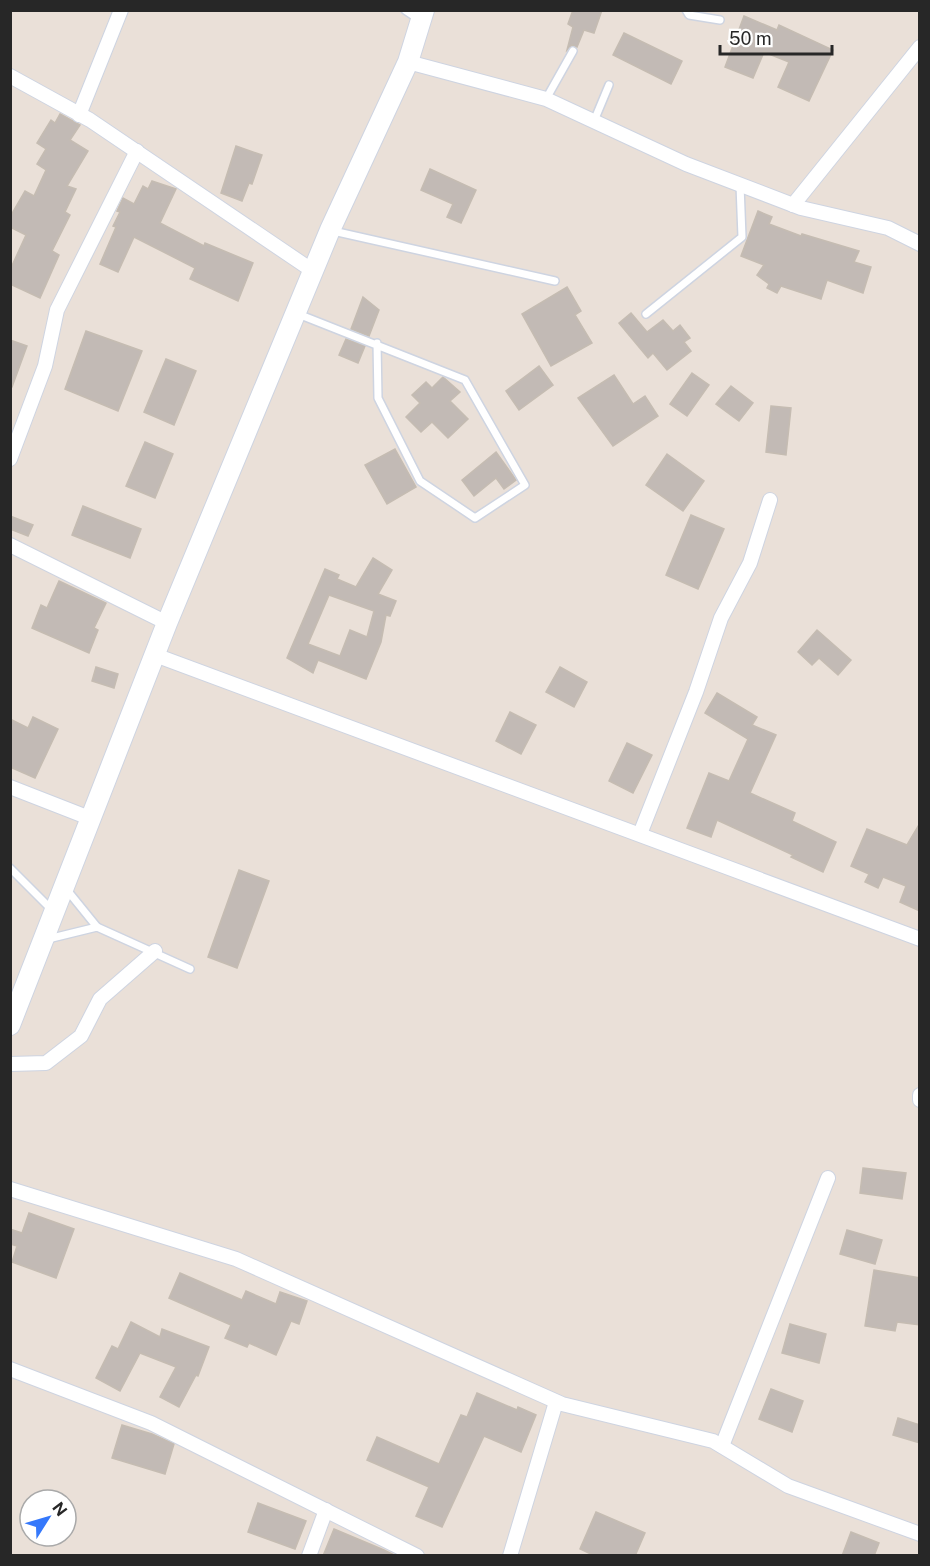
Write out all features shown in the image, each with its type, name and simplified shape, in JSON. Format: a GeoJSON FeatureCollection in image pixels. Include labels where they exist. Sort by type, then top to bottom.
{"type":"FeatureCollection","features":[{"type":"Feature","properties":{"kind":"main road"},"geometry":{"type":"LineString","coordinates":[[10,1025],[167,623],[330,230],[408,62],[416,14]]}},
{"type":"Feature","properties":{"kind":"street"},"geometry":{"type":"LineString","coordinates":[[79,115],[121,10]]}},
{"type":"Feature","properties":{"kind":"street"},"geometry":{"type":"LineString","coordinates":[[793,205],[920,47]]}},
{"type":"Feature","properties":{"kind":"street"},"geometry":{"type":"LineString","coordinates":[[408,62],[546,99],[686,164],[740,185],[793,205],[888,228],[920,244]]}},
{"type":"Feature","properties":{"kind":"street"},"geometry":{"type":"LineString","coordinates":[[10,76],[137,151],[313,271]]}},
{"type":"Feature","properties":{"kind":"street"},"geometry":{"type":"LineString","coordinates":[[10,459],[45,366],[57,310],[137,151]]}},
{"type":"Feature","properties":{"kind":"street"},"geometry":{"type":"LineString","coordinates":[[640,834],[696,692],[721,618],[750,563],[770,500]]}},
{"type":"Feature","properties":{"kind":"street"},"geometry":{"type":"LineString","coordinates":[[10,545],[167,623]]}},
{"type":"Feature","properties":{"kind":"street"},"geometry":{"type":"LineString","coordinates":[[155,655],[920,939]]}},
{"type":"Feature","properties":{"kind":"street"},"geometry":{"type":"LineString","coordinates":[[10,787],[92,819]]}},
{"type":"Feature","properties":{"kind":"street"},"geometry":{"type":"LineString","coordinates":[[10,1064],[46,1063],[81,1036],[100,999],[155,951]]}},
{"type":"Feature","properties":{"kind":"street"},"geometry":{"type":"LineString","coordinates":[[722,1446],[828,1178]]}},
{"type":"Feature","properties":{"kind":"street"},"geometry":{"type":"LineString","coordinates":[[10,1189],[236,1259],[556,1402],[713,1441],[788,1486],[920,1534]]}},
{"type":"Feature","properties":{"kind":"street"},"geometry":{"type":"LineString","coordinates":[[10,1369],[151,1423],[417,1556]]}},
{"type":"Feature","properties":{"kind":"street"},"geometry":{"type":"LineString","coordinates":[[510,1556],[556,1402]]}},
{"type":"Feature","properties":{"kind":"street"},"geometry":{"type":"LineString","coordinates":[[309,1556],[326,1510]]}},
{"type":"Feature","properties":{"kind":"lane"},"geometry":{"type":"LineString","coordinates":[[686,10],[689,15],[720,20]]}},
{"type":"Feature","properties":{"kind":"lane"},"geometry":{"type":"LineString","coordinates":[[546,99],[573,51]]}},
{"type":"Feature","properties":{"kind":"lane"},"geometry":{"type":"LineString","coordinates":[[594,121],[609,85]]}},
{"type":"Feature","properties":{"kind":"lane"},"geometry":{"type":"LineString","coordinates":[[646,314],[742,237],[740,185]]}},
{"type":"Feature","properties":{"kind":"lane"},"geometry":{"type":"LineString","coordinates":[[330,230],[555,281]]}},
{"type":"Feature","properties":{"kind":"lane"},"geometry":{"type":"LineString","coordinates":[[296,313],[377,344],[465,380],[525,485],[475,518],[420,481],[378,398],[377,344]]}},
{"type":"Feature","properties":{"kind":"lane"},"geometry":{"type":"LineString","coordinates":[[10,868],[55,914]]}},
{"type":"Feature","properties":{"kind":"lane"},"geometry":{"type":"LineString","coordinates":[[65,888],[97,927],[155,951],[190,969]]}},
{"type":"Feature","properties":{"kind":"lane"},"geometry":{"type":"LineString","coordinates":[[45,939],[97,927]]}},
{"type":"Feature","properties":{"kind":"building"},"geometry":{"type":"Polygon","coordinates":[[[573,10],[602,10],[594,33],[584,30],[577,47],[572,45],[567,50],[573,27],[568,24],[573,10]]]}},
{"type":"Feature","properties":{"kind":"building"},"geometry":{"type":"Polygon","coordinates":[[[744,16],[777,30],[779,25],[833,50],[809,101],[778,87],[789,62],[764,52],[753,78],[725,67],[744,16]]]}},
{"type":"Feature","properties":{"kind":"building"},"geometry":{"type":"Polygon","coordinates":[[[624,33],[682,61],[671,84],[613,55],[624,33]]]}},
{"type":"Feature","properties":{"kind":"building"},"geometry":{"type":"Polygon","coordinates":[[[60,114],[80,125],[70,140],[88,151],[67,186],[76,189],[65,212],[70,215],[52,251],[59,255],[40,298],[10,284],[10,270],[26,235],[10,227],[10,217],[25,191],[34,196],[46,170],[37,164],[46,149],[37,143],[51,120],[55,123],[60,114]]]}},
{"type":"Feature","properties":{"kind":"building"},"geometry":{"type":"Polygon","coordinates":[[[236,146],[262,155],[252,184],[249,183],[242,201],[221,193],[236,146]]]}},
{"type":"Feature","properties":{"kind":"building"},"geometry":{"type":"Polygon","coordinates":[[[430,169],[476,190],[461,223],[447,217],[453,204],[421,190],[430,169]]]}},
{"type":"Feature","properties":{"kind":"building"},"geometry":{"type":"Polygon","coordinates":[[[152,181],[176,189],[160,223],[204,246],[205,243],[253,263],[238,301],[190,279],[195,268],[134,237],[118,272],[100,264],[116,227],[113,226],[120,212],[117,211],[123,198],[134,204],[143,186],[148,189],[152,181]]]}},
{"type":"Feature","properties":{"kind":"building"},"geometry":{"type":"Polygon","coordinates":[[[758,211],[772,217],[769,224],[801,236],[802,234],[859,251],[854,262],[871,267],[863,293],[827,280],[821,299],[781,286],[777,293],[767,288],[769,284],[757,275],[764,265],[741,256],[758,211]]]}},
{"type":"Feature","properties":{"kind":"building"},"geometry":{"type":"Polygon","coordinates":[[[567,287],[581,311],[575,315],[592,343],[551,366],[522,314],[567,287]]]}},
{"type":"Feature","properties":{"kind":"building"},"geometry":{"type":"Polygon","coordinates":[[[363,297],[379,310],[369,336],[351,329],[363,297]]]}},
{"type":"Feature","properties":{"kind":"building"},"geometry":{"type":"Polygon","coordinates":[[[631,313],[647,332],[663,320],[673,331],[680,325],[690,338],[684,342],[691,351],[667,370],[653,353],[648,358],[619,323],[631,313]]]}},
{"type":"Feature","properties":{"kind":"building"},"geometry":{"type":"Polygon","coordinates":[[[86,331],[142,351],[118,411],[65,389],[86,331]]]}},
{"type":"Feature","properties":{"kind":"building"},"geometry":{"type":"Polygon","coordinates":[[[346,339],[365,346],[358,363],[339,355],[346,339]]]}},
{"type":"Feature","properties":{"kind":"building"},"geometry":{"type":"Polygon","coordinates":[[[10,340],[27,346],[12,387],[10,387],[10,340]]]}},
{"type":"Feature","properties":{"kind":"building"},"geometry":{"type":"Polygon","coordinates":[[[166,359],[196,371],[174,425],[144,412],[166,359]]]}},
{"type":"Feature","properties":{"kind":"building"},"geometry":{"type":"Polygon","coordinates":[[[539,366],[553,385],[519,410],[506,391],[539,366]]]}},
{"type":"Feature","properties":{"kind":"building"},"geometry":{"type":"Polygon","coordinates":[[[692,373],[709,385],[687,416],[670,404],[692,373]]]}},
{"type":"Feature","properties":{"kind":"building"},"geometry":{"type":"Polygon","coordinates":[[[614,375],[633,404],[645,396],[658,416],[613,446],[578,398],[614,375]]]}},
{"type":"Feature","properties":{"kind":"building"},"geometry":{"type":"Polygon","coordinates":[[[443,377],[460,392],[450,401],[468,419],[448,438],[432,422],[421,432],[406,417],[420,403],[412,395],[426,382],[432,388],[443,377]]]}},
{"type":"Feature","properties":{"kind":"building"},"geometry":{"type":"Polygon","coordinates":[[[731,386],[753,403],[739,421],[716,404],[731,386]]]}},
{"type":"Feature","properties":{"kind":"building"},"geometry":{"type":"Polygon","coordinates":[[[771,406],[791,408],[786,455],[766,452],[771,406]]]}},
{"type":"Feature","properties":{"kind":"building"},"geometry":{"type":"Polygon","coordinates":[[[145,442],[173,454],[155,498],[126,486],[145,442]]]}},
{"type":"Feature","properties":{"kind":"building"},"geometry":{"type":"Polygon","coordinates":[[[395,449],[416,487],[387,504],[365,465],[395,449]]]}},
{"type":"Feature","properties":{"kind":"building"},"geometry":{"type":"Polygon","coordinates":[[[496,452],[516,480],[504,489],[496,478],[474,496],[462,480],[496,452]]]}},
{"type":"Feature","properties":{"kind":"building"},"geometry":{"type":"Polygon","coordinates":[[[667,454],[704,481],[683,511],[646,485],[667,454]]]}},
{"type":"Feature","properties":{"kind":"building"},"geometry":{"type":"Polygon","coordinates":[[[83,506],[141,529],[130,558],[72,535],[83,506]]]}},
{"type":"Feature","properties":{"kind":"building"},"geometry":{"type":"Polygon","coordinates":[[[691,515],[724,529],[698,589],[666,575],[691,515]]]}},
{"type":"Feature","properties":{"kind":"building"},"geometry":{"type":"Polygon","coordinates":[[[10,516],[33,525],[28,536],[10,529],[10,516]]]}},
{"type":"Feature","properties":{"kind":"building"},"geometry":{"type":"Polygon","coordinates":[[[373,558],[392,570],[378,594],[396,601],[390,616],[386,615],[381,642],[366,679],[318,660],[313,673],[287,658],[325,569],[339,575],[337,579],[356,587],[373,558]],[[329,595],[308,644],[340,656],[350,630],[367,637],[374,611],[329,595]]]}},
{"type":"Feature","properties":{"kind":"building"},"geometry":{"type":"Polygon","coordinates":[[[59,581],[106,603],[94,628],[98,630],[89,653],[32,628],[41,605],[47,608],[59,581]]]}},
{"type":"Feature","properties":{"kind":"building"},"geometry":{"type":"Polygon","coordinates":[[[817,630],[851,660],[838,675],[819,658],[812,665],[798,652],[817,630]]]}},
{"type":"Feature","properties":{"kind":"building"},"geometry":{"type":"Polygon","coordinates":[[[96,667],[118,674],[114,688],[92,681],[96,667]]]}},
{"type":"Feature","properties":{"kind":"building"},"geometry":{"type":"Polygon","coordinates":[[[560,667],[587,682],[574,707],[546,692],[560,667]]]}},
{"type":"Feature","properties":{"kind":"building"},"geometry":{"type":"Polygon","coordinates":[[[717,693],[757,717],[752,725],[776,735],[750,793],[795,813],[792,821],[836,842],[823,872],[791,857],[793,855],[717,820],[711,837],[687,828],[709,773],[729,781],[748,739],[705,713],[717,693]]]}},
{"type":"Feature","properties":{"kind":"building"},"geometry":{"type":"Polygon","coordinates":[[[510,712],[536,725],[521,754],[496,741],[510,712]]]}},
{"type":"Feature","properties":{"kind":"building"},"geometry":{"type":"Polygon","coordinates":[[[33,717],[58,729],[35,778],[10,767],[10,719],[28,728],[33,717]]]}},
{"type":"Feature","properties":{"kind":"building"},"geometry":{"type":"Polygon","coordinates":[[[627,743],[652,755],[633,793],[609,781],[627,743]]]}},
{"type":"Feature","properties":{"kind":"building"},"geometry":{"type":"Polygon","coordinates":[[[920,823],[920,911],[900,902],[906,886],[883,877],[878,888],[865,882],[869,874],[851,866],[867,829],[907,845],[920,823]]]}},
{"type":"Feature","properties":{"kind":"building"},"geometry":{"type":"Polygon","coordinates":[[[239,870],[269,881],[237,968],[208,957],[239,870]]]}},
{"type":"Feature","properties":{"kind":"building"},"geometry":{"type":"Polygon","coordinates":[[[863,1168],[906,1173],[902,1199],[860,1193],[863,1168]]]}},
{"type":"Feature","properties":{"kind":"building"},"geometry":{"type":"Polygon","coordinates":[[[29,1213],[74,1229],[56,1278],[12,1262],[17,1246],[10,1244],[10,1229],[22,1233],[29,1213]]]}},
{"type":"Feature","properties":{"kind":"building"},"geometry":{"type":"Polygon","coordinates":[[[847,1230],[882,1240],[875,1264],[840,1254],[847,1230]]]}},
{"type":"Feature","properties":{"kind":"building"},"geometry":{"type":"Polygon","coordinates":[[[874,1270],[920,1278],[920,1325],[897,1322],[895,1331],[865,1326],[874,1270]]]}},
{"type":"Feature","properties":{"kind":"building"},"geometry":{"type":"Polygon","coordinates":[[[180,1273],[242,1300],[246,1291],[276,1304],[280,1292],[307,1301],[299,1324],[291,1321],[276,1355],[249,1343],[247,1347],[225,1338],[231,1325],[169,1298],[180,1273]]]}},
{"type":"Feature","properties":{"kind":"building"},"geometry":{"type":"Polygon","coordinates":[[[131,1322],[160,1337],[162,1329],[209,1347],[198,1376],[196,1375],[179,1407],[160,1397],[176,1367],[140,1353],[120,1391],[96,1378],[112,1346],[118,1349],[131,1322]]]}},
{"type":"Feature","properties":{"kind":"building"},"geometry":{"type":"Polygon","coordinates":[[[790,1324],[826,1334],[819,1363],[782,1353],[790,1324]]]}},
{"type":"Feature","properties":{"kind":"building"},"geometry":{"type":"Polygon","coordinates":[[[771,1389],[803,1401],[792,1432],[759,1419],[771,1389]]]}},
{"type":"Feature","properties":{"kind":"building"},"geometry":{"type":"Polygon","coordinates":[[[477,1393],[517,1410],[518,1407],[536,1415],[521,1452],[484,1436],[442,1527],[416,1516],[429,1487],[367,1460],[377,1437],[439,1464],[461,1415],[467,1417],[477,1393]]]}},
{"type":"Feature","properties":{"kind":"building"},"geometry":{"type":"Polygon","coordinates":[[[898,1418],[920,1425],[920,1443],[893,1435],[898,1418]]]}},
{"type":"Feature","properties":{"kind":"building"},"geometry":{"type":"Polygon","coordinates":[[[122,1425],[152,1434],[174,1444],[165,1474],[112,1458],[122,1425]]]}},
{"type":"Feature","properties":{"kind":"building"},"geometry":{"type":"Polygon","coordinates":[[[258,1503],[306,1521],[295,1549],[248,1532],[258,1503]]]}},
{"type":"Feature","properties":{"kind":"building"},"geometry":{"type":"Polygon","coordinates":[[[596,1512],[645,1533],[635,1556],[595,1556],[580,1549],[596,1512]]]}},
{"type":"Feature","properties":{"kind":"building"},"geometry":{"type":"Polygon","coordinates":[[[334,1529],[384,1550],[396,1556],[323,1556],[334,1529]]]}},
{"type":"Feature","properties":{"kind":"building"},"geometry":{"type":"Polygon","coordinates":[[[851,1532],[879,1543],[874,1556],[842,1556],[851,1532]]]}}]}
